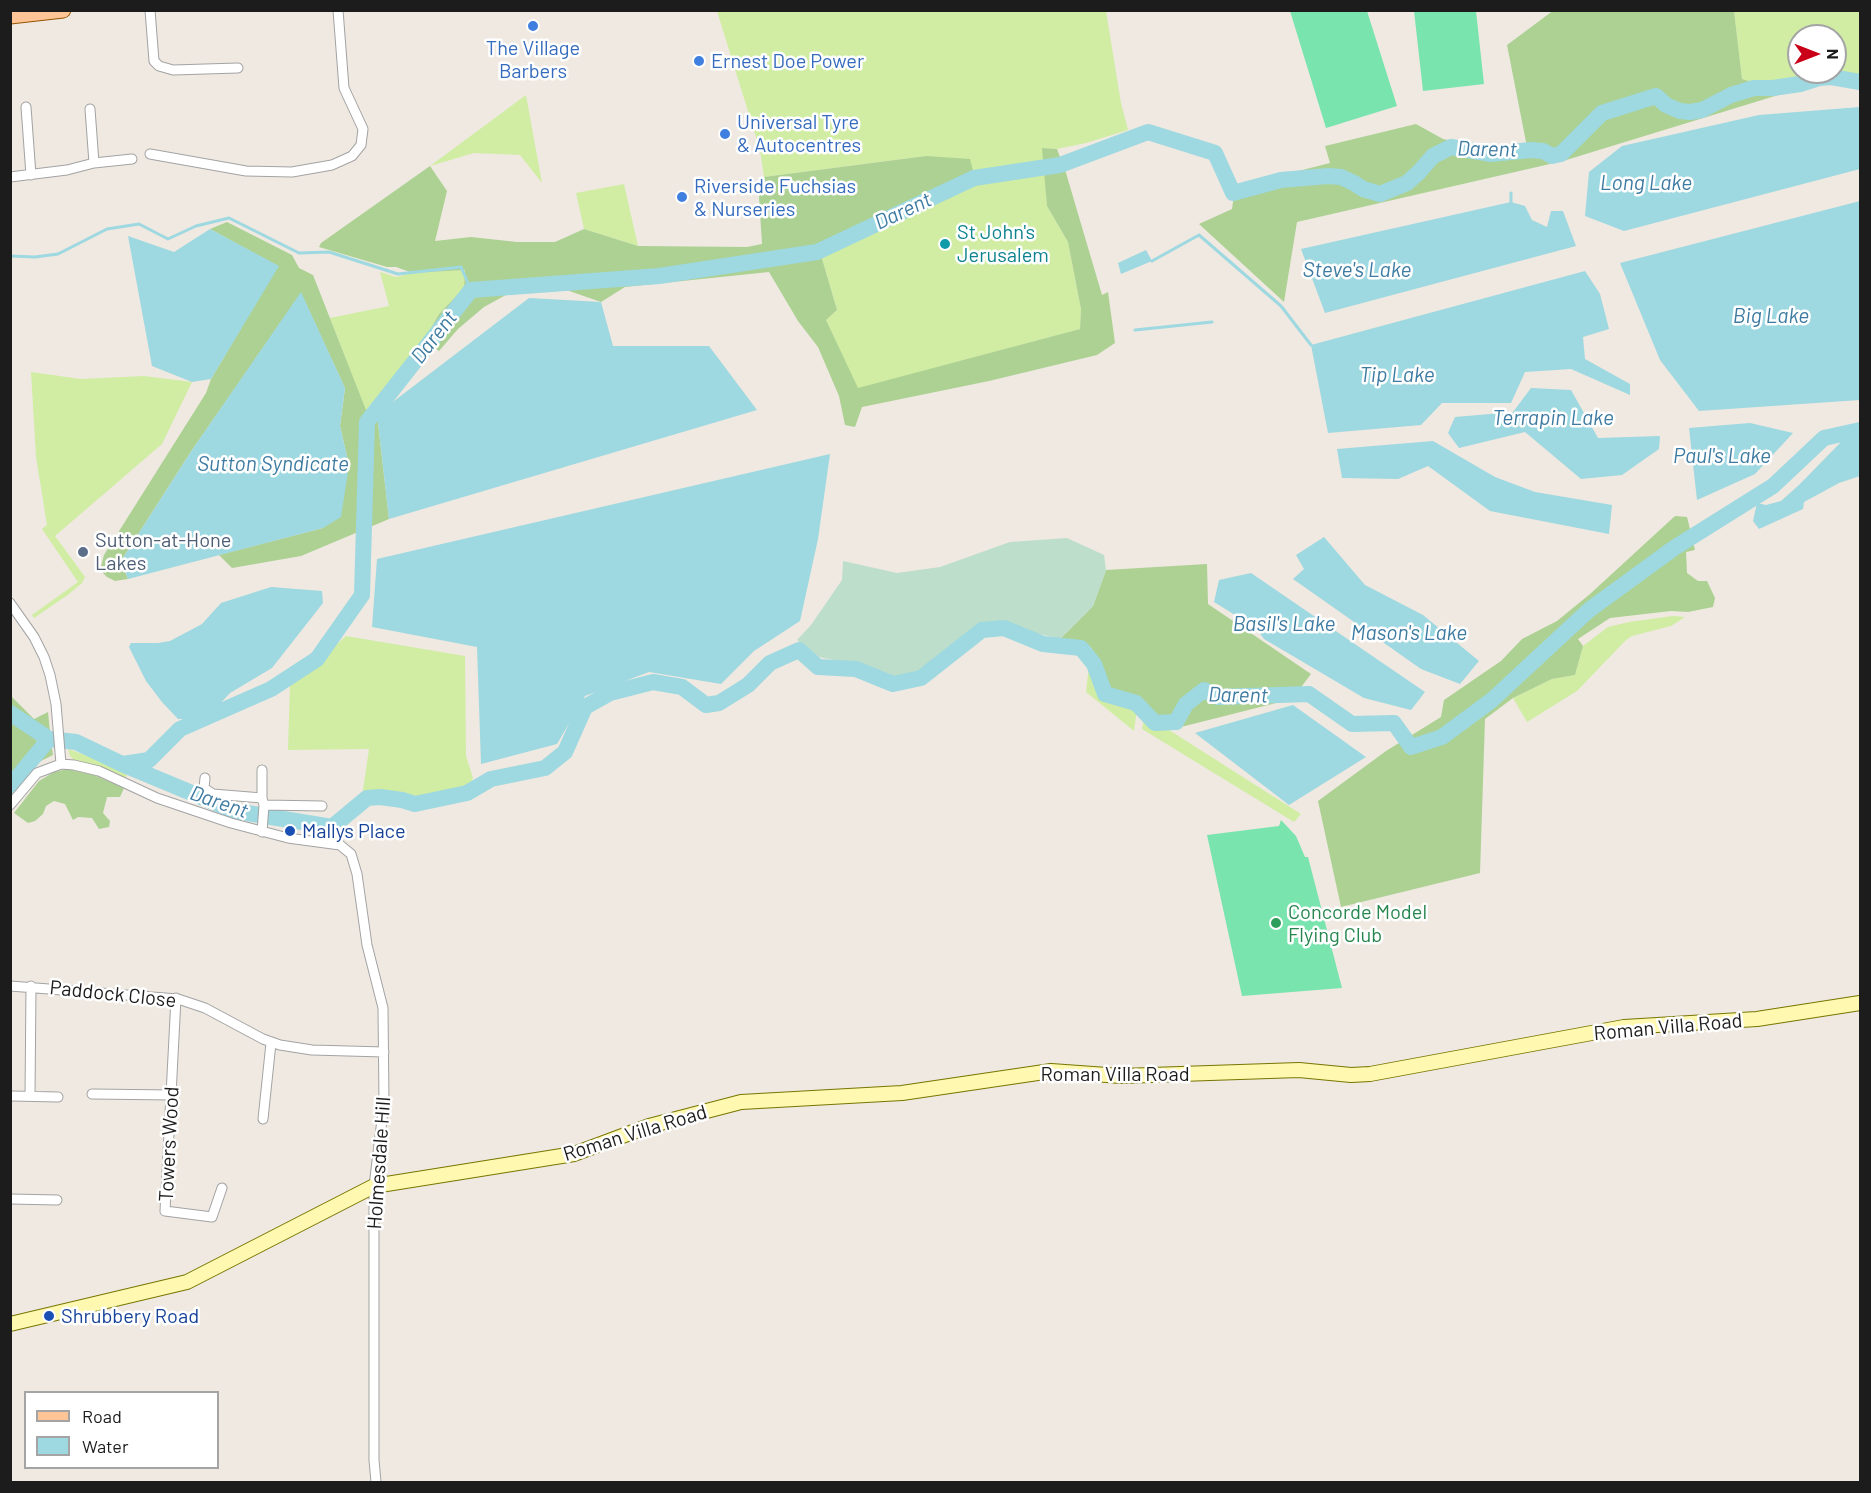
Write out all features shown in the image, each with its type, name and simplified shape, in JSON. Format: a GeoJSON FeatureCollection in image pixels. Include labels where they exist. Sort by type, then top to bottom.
{"type":"FeatureCollection","features":[{"type":"Feature","properties":{"kind":"main road"},"geometry":{"type":"LineString","coordinates":[[13,17],[63,10]]}},
{"type":"Feature","properties":{"kind":"street"},"geometry":{"type":"LineString","coordinates":[[150,10],[154,61],[159,66],[173,70],[238,68]]}},
{"type":"Feature","properties":{"kind":"street"},"geometry":{"type":"LineString","coordinates":[[150,154],[246,171],[292,172],[333,165],[352,156],[361,145],[363,129],[344,88],[338,10]]}},
{"type":"Feature","properties":{"kind":"street"},"geometry":{"type":"LineString","coordinates":[[26,107],[31,175]]}},
{"type":"Feature","properties":{"kind":"street"},"geometry":{"type":"LineString","coordinates":[[90,109],[94,163]]}},
{"type":"Feature","properties":{"kind":"street"},"geometry":{"type":"LineString","coordinates":[[10,177],[132,159]]}},
{"type":"Feature","properties":{"kind":"street"},"geometry":{"type":"LineString","coordinates":[[10,603],[44,657],[53,689],[61,760]]}},
{"type":"Feature","properties":{"kind":"street"},"geometry":{"type":"LineString","coordinates":[[10,805],[37,773],[61,760],[99,771],[157,798],[262,829],[262,770]]}},
{"type":"Feature","properties":{"kind":"street"},"geometry":{"type":"LineString","coordinates":[[206,778],[204,788],[213,794],[263,805],[322,806]]}},
{"type":"Feature","properties":{"kind":"street","name":"Holmesdale Hill"},"geometry":{"type":"LineString","coordinates":[[262,829],[288,838],[334,844],[346,848],[351,854],[367,945],[383,1008],[384,1103],[374,1186],[374,1460],[376,1482]]}},
{"type":"Feature","properties":{"kind":"street","name":"Paddock Close"},"geometry":{"type":"LineString","coordinates":[[10,986],[176,998],[205,1008],[271,1043],[312,1050],[384,1052]]}},
{"type":"Feature","properties":{"kind":"street"},"geometry":{"type":"LineString","coordinates":[[30,1096],[31,986]]}},
{"type":"Feature","properties":{"kind":"street","name":"Towers Wood"},"geometry":{"type":"LineString","coordinates":[[176,998],[165,1211],[213,1217],[222,1188]]}},
{"type":"Feature","properties":{"kind":"street","name":"Roman Villa Road"},"geometry":{"type":"LineString","coordinates":[[374,1186],[574,1154],[649,1126],[741,1102],[902,1092],[1051,1071],[1121,1076],[1299,1070],[1351,1075],[1370,1074],[1624,1027],[1757,1019],[1860,1003]]}},
{"type":"Feature","properties":{"kind":"street"},"geometry":{"type":"LineString","coordinates":[[263,1119],[271,1043]]}},
{"type":"Feature","properties":{"kind":"street"},"geometry":{"type":"LineString","coordinates":[[92,1094],[172,1095]]}},
{"type":"Feature","properties":{"kind":"street"},"geometry":{"type":"LineString","coordinates":[[12,1095],[58,1096]]}},
{"type":"Feature","properties":{"kind":"street"},"geometry":{"type":"LineString","coordinates":[[10,1324],[187,1282],[374,1186]]}},
{"type":"Feature","properties":{"kind":"street"},"geometry":{"type":"LineString","coordinates":[[10,1199],[57,1200]]}},
{"type":"Feature","properties":{"kind":"green space"},"geometry":{"type":"Polygon","coordinates":[[[1554,10],[1734,11],[1742,79],[1788,92],[1563,161],[1297,222],[1284,302],[1199,224],[1232,209],[1235,187],[1330,163],[1325,146],[1416,124],[1443,139],[1495,151],[1527,147],[1507,45],[1554,10]]]}},
{"type":"Feature","properties":{"kind":"green space"},"geometry":{"type":"Polygon","coordinates":[[[717,11],[1106,11],[1121,103],[1128,130],[1086,143],[1057,149],[1043,148],[1047,206],[1068,242],[1081,309],[1080,329],[857,389],[826,320],[837,310],[818,245],[897,215],[939,192],[976,186],[926,156],[764,177],[760,150],[717,11]]]}},
{"type":"Feature","properties":{"kind":"green space"},"geometry":{"type":"Polygon","coordinates":[[[1290,11],[1367,11],[1397,106],[1326,128],[1290,11]]]}},
{"type":"Feature","properties":{"kind":"green space"},"geometry":{"type":"Polygon","coordinates":[[[1414,11],[1476,11],[1484,84],[1423,91],[1414,11]]]}},
{"type":"Feature","properties":{"kind":"green space"},"geometry":{"type":"Polygon","coordinates":[[[1734,11],[1860,11],[1860,78],[1847,77],[1847,24],[1787,24],[1787,82],[1767,86],[1742,79],[1734,11]]]}},
{"type":"Feature","properties":{"kind":"green space"},"geometry":{"type":"Polygon","coordinates":[[[526,95],[542,183],[520,155],[474,153],[430,166],[526,95]]]}},
{"type":"Feature","properties":{"kind":"green space"},"geometry":{"type":"Polygon","coordinates":[[[1042,148],[1057,149],[1066,173],[1102,295],[1108,292],[1115,343],[1097,355],[989,381],[862,407],[855,427],[845,425],[839,396],[818,347],[798,321],[769,272],[625,287],[601,302],[552,285],[513,291],[484,307],[458,329],[439,351],[424,340],[439,314],[464,288],[465,270],[413,273],[319,247],[321,243],[430,166],[447,191],[435,241],[471,237],[517,242],[555,242],[584,229],[638,246],[747,247],[762,244],[759,197],[764,177],[926,156],[970,159],[977,186],[939,192],[897,215],[818,245],[837,310],[826,320],[858,388],[1080,329],[1081,309],[1068,242],[1047,206],[1042,148]]]}},
{"type":"Feature","properties":{"kind":"green space"},"geometry":{"type":"Polygon","coordinates":[[[624,184],[638,246],[584,229],[576,193],[624,184]]]}},
{"type":"Feature","properties":{"kind":"green space"},"geometry":{"type":"Polygon","coordinates":[[[227,222],[292,255],[299,268],[313,275],[366,410],[377,414],[389,519],[301,556],[232,568],[219,555],[323,528],[349,465],[340,426],[345,388],[301,293],[192,450],[121,561],[128,579],[115,581],[100,570],[104,555],[206,393],[211,379],[278,266],[210,229],[227,222]]]}},
{"type":"Feature","properties":{"kind":"green space"},"geometry":{"type":"Polygon","coordinates":[[[465,270],[464,288],[439,314],[424,340],[366,411],[330,318],[389,306],[380,272],[396,277],[413,273],[465,270]]]}},
{"type":"Feature","properties":{"kind":"green space"},"geometry":{"type":"Polygon","coordinates":[[[31,372],[81,379],[144,376],[192,382],[162,444],[55,536],[85,577],[82,583],[69,594],[34,618],[32,615],[78,582],[42,529],[47,525],[36,457],[31,372]]]}},
{"type":"Feature","properties":{"kind":"green space"},"geometry":{"type":"Polygon","coordinates":[[[1675,516],[1687,517],[1695,550],[1686,552],[1687,573],[1698,581],[1707,581],[1715,598],[1713,607],[1688,612],[1671,611],[1610,618],[1578,639],[1583,646],[1575,675],[1552,679],[1513,698],[1485,719],[1480,873],[1341,907],[1318,801],[1386,751],[1441,717],[1444,700],[1501,661],[1522,639],[1557,621],[1675,516]]]}},
{"type":"Feature","properties":{"kind":"green space"},"geometry":{"type":"Polygon","coordinates":[[[1067,538],[1104,555],[1106,570],[1093,606],[1060,639],[1000,624],[970,632],[917,676],[890,677],[862,666],[819,657],[797,640],[811,625],[842,580],[843,561],[897,573],[940,567],[1010,542],[1067,538]]]}},
{"type":"Feature","properties":{"kind":"green space"},"geometry":{"type":"Polygon","coordinates":[[[1207,564],[1208,604],[1311,674],[1292,699],[1169,730],[1138,702],[1111,688],[1091,647],[1060,639],[1093,606],[1106,570],[1207,564]]]}},
{"type":"Feature","properties":{"kind":"green space"},"geometry":{"type":"Polygon","coordinates":[[[1673,616],[1685,617],[1671,626],[1632,636],[1577,691],[1527,722],[1513,698],[1552,679],[1575,675],[1583,646],[1608,627],[1673,616]]]}},
{"type":"Feature","properties":{"kind":"green space"},"geometry":{"type":"Polygon","coordinates":[[[346,636],[465,656],[466,756],[473,778],[470,787],[416,801],[387,795],[362,797],[369,749],[288,750],[290,685],[346,636]]]}},
{"type":"Feature","properties":{"kind":"green space"},"geometry":{"type":"Polygon","coordinates":[[[1091,647],[1111,688],[1138,702],[1134,731],[1086,692],[1091,647]]]}},
{"type":"Feature","properties":{"kind":"green space"},"geometry":{"type":"Polygon","coordinates":[[[11,696],[34,719],[48,712],[50,732],[44,733],[35,746],[37,749],[52,748],[53,755],[37,763],[11,793],[11,696]]]}},
{"type":"Feature","properties":{"kind":"green space"},"geometry":{"type":"Polygon","coordinates":[[[1146,710],[1169,730],[1301,814],[1294,822],[1142,729],[1146,710]]]}},
{"type":"Feature","properties":{"kind":"green space"},"geometry":{"type":"Polygon","coordinates":[[[68,749],[127,772],[126,778],[97,766],[75,761],[68,749]]]}},
{"type":"Feature","properties":{"kind":"green space"},"geometry":{"type":"Polygon","coordinates":[[[67,769],[94,775],[124,788],[120,797],[107,797],[103,813],[110,821],[109,827],[99,829],[92,818],[78,817],[73,820],[65,804],[54,801],[46,806],[43,814],[35,821],[28,823],[14,813],[39,781],[54,772],[67,769]]]}},
{"type":"Feature","properties":{"kind":"green space","name":"Concorde Model Flying Club"},"geometry":{"type":"Polygon","coordinates":[[[1281,820],[1296,836],[1305,857],[1308,857],[1342,988],[1242,996],[1207,835],[1279,826],[1281,820]]]}},
{"type":"Feature","properties":{"kind":"water","name":"Long Lake"},"geometry":{"type":"Polygon","coordinates":[[[1860,107],[1860,169],[1624,231],[1585,216],[1589,172],[1622,146],[1759,115],[1860,107]]]}},
{"type":"Feature","properties":{"kind":"water","name":"Big Lake"},"geometry":{"type":"Polygon","coordinates":[[[1860,201],[1860,400],[1699,411],[1660,360],[1620,263],[1860,201]]]}},
{"type":"Feature","properties":{"kind":"water","name":"Steve's Lake"},"geometry":{"type":"Polygon","coordinates":[[[1511,202],[1525,206],[1532,220],[1547,227],[1551,211],[1563,211],[1576,246],[1325,313],[1301,249],[1511,202]]]}},
{"type":"Feature","properties":{"kind":"water"},"geometry":{"type":"Polygon","coordinates":[[[210,229],[279,266],[211,379],[192,382],[152,366],[128,236],[174,252],[210,229]]]}},
{"type":"Feature","properties":{"kind":"water"},"geometry":{"type":"Polygon","coordinates":[[[1146,250],[1152,261],[1121,274],[1118,263],[1146,250]]]}},
{"type":"Feature","properties":{"kind":"water","name":"Tip Lake"},"geometry":{"type":"Polygon","coordinates":[[[1585,271],[1600,294],[1609,329],[1583,337],[1585,359],[1630,384],[1630,395],[1571,369],[1525,372],[1511,403],[1442,403],[1421,425],[1328,433],[1311,345],[1585,271]]]}},
{"type":"Feature","properties":{"kind":"water","name":"Sutton Syndicate"},"geometry":{"type":"Polygon","coordinates":[[[301,292],[345,388],[340,426],[349,465],[341,517],[323,528],[128,579],[121,561],[192,450],[301,292]]]}},
{"type":"Feature","properties":{"kind":"water"},"geometry":{"type":"Polygon","coordinates":[[[529,298],[601,302],[613,346],[709,346],[757,410],[389,519],[377,414],[529,298]]]}},
{"type":"Feature","properties":{"kind":"water","name":"Terrapin Lake"},"geometry":{"type":"Polygon","coordinates":[[[1531,388],[1571,390],[1598,438],[1660,436],[1659,449],[1622,475],[1581,479],[1525,432],[1459,448],[1448,433],[1455,417],[1513,412],[1531,388]]]}},
{"type":"Feature","properties":{"kind":"water","name":"Paul's Lake"},"geometry":{"type":"Polygon","coordinates":[[[1750,423],[1793,433],[1755,474],[1697,500],[1689,428],[1750,423]]]}},
{"type":"Feature","properties":{"kind":"water"},"geometry":{"type":"Polygon","coordinates":[[[1860,437],[1860,476],[1839,483],[1804,502],[1803,509],[1759,529],[1753,521],[1757,503],[1766,505],[1781,501],[1842,441],[1860,437]]]}},
{"type":"Feature","properties":{"kind":"water"},"geometry":{"type":"Polygon","coordinates":[[[1433,441],[1495,477],[1535,492],[1612,505],[1609,534],[1490,511],[1428,466],[1398,479],[1342,478],[1337,449],[1433,441]]]}},
{"type":"Feature","properties":{"kind":"water"},"geometry":{"type":"Polygon","coordinates":[[[830,454],[818,539],[800,621],[754,651],[721,684],[649,672],[585,696],[557,744],[481,764],[477,647],[372,627],[377,559],[830,454]]]}},
{"type":"Feature","properties":{"kind":"water","name":"Mason's Lake"},"geometry":{"type":"Polygon","coordinates":[[[1324,537],[1365,585],[1423,615],[1479,661],[1460,684],[1421,669],[1293,579],[1304,569],[1296,555],[1324,537]]]}},
{"type":"Feature","properties":{"kind":"water","name":"Basil's Lake"},"geometry":{"type":"Polygon","coordinates":[[[1251,573],[1425,692],[1411,710],[1364,698],[1264,639],[1256,628],[1214,602],[1219,580],[1251,573]]]}},
{"type":"Feature","properties":{"kind":"water"},"geometry":{"type":"Polygon","coordinates":[[[271,587],[322,591],[323,603],[272,668],[230,693],[216,708],[190,719],[178,719],[146,681],[129,647],[131,643],[170,641],[202,624],[221,603],[271,587]]]}},
{"type":"Feature","properties":{"kind":"water"},"geometry":{"type":"Polygon","coordinates":[[[1293,705],[1366,757],[1289,805],[1195,733],[1293,705]]]}},
{"type":"Feature","properties":{"kind":"waterway","name":"Darent"},"geometry":{"type":"LineString","coordinates":[[123,764],[149,760],[180,729],[271,689],[317,659],[362,595],[367,422],[471,290],[659,276],[817,252],[974,178],[1060,165],[1148,132],[1215,153],[1233,193],[1281,180],[1328,176],[1341,177],[1363,189],[1380,194],[1407,183],[1433,156],[1451,147],[1491,154],[1531,150],[1543,151],[1552,156],[1561,154],[1602,113],[1656,96],[1666,105],[1680,111],[1690,112],[1702,110],[1731,95],[1754,88],[1773,88],[1831,77],[1860,82]]}},
{"type":"Feature","properties":{"kind":"waterway"},"geometry":{"type":"LineString","coordinates":[[1511,193],[1511,202]]}},
{"type":"Feature","properties":{"kind":"waterway"},"geometry":{"type":"LineString","coordinates":[[10,256],[35,257],[58,254],[107,229],[139,224],[168,239],[196,226],[229,218],[299,253],[329,252],[398,274],[461,267],[471,290]]}},
{"type":"Feature","properties":{"kind":"waterway"},"geometry":{"type":"LineString","coordinates":[[1152,261],[1199,235],[1281,306],[1311,345]]}},
{"type":"Feature","properties":{"kind":"waterway"},"geometry":{"type":"LineString","coordinates":[[1135,330],[1212,322]]}},
{"type":"Feature","properties":{"kind":"waterway","name":"Darent"},"geometry":{"type":"LineString","coordinates":[[10,713],[49,739],[76,742],[122,764],[235,811],[332,827],[367,798],[380,797],[415,804],[467,793],[491,779],[545,768],[565,752],[585,707],[610,693],[653,682],[682,687],[706,705],[719,703],[748,685],[770,663],[799,650],[818,667],[856,669],[893,684],[921,678],[982,630],[1004,628],[1043,644],[1081,648],[1094,664],[1105,694],[1136,703],[1155,723],[1176,722],[1186,704],[1204,690],[1218,697],[1309,694],[1352,724],[1394,723],[1411,747],[1442,737],[1492,700],[1589,610],[1674,548],[1773,486],[1824,438],[1860,430]]}},
{"type":"Feature","properties":{"kind":"waterway","name":"Darent"},"geometry":{"type":"LineString","coordinates":[[10,786],[49,739]]}},
{"type":"Feature","properties":{"kind":"place","name":"The Village Barbers"},"geometry":{"type":"Point","coordinates":[533,26]}},
{"type":"Feature","properties":{"kind":"place","name":"Ernest Doe Power"},"geometry":{"type":"Point","coordinates":[699,61]}},
{"type":"Feature","properties":{"kind":"place","name":"Universal Tyre & Autocentres"},"geometry":{"type":"Point","coordinates":[725,134]}},
{"type":"Feature","properties":{"kind":"place","name":"Riverside Fuchsias & Nurseries"},"geometry":{"type":"Point","coordinates":[682,197]}},
{"type":"Feature","properties":{"kind":"place","name":"St John's Jerusalem"},"geometry":{"type":"Point","coordinates":[945,244]}},
{"type":"Feature","properties":{"kind":"place","name":"Sutton-at-Hone Lakes"},"geometry":{"type":"Point","coordinates":[83,552]}},
{"type":"Feature","properties":{"kind":"place","name":"Mallys Place"},"geometry":{"type":"Point","coordinates":[290,831]}},
{"type":"Feature","properties":{"kind":"place","name":"Concorde Model Flying Club"},"geometry":{"type":"Point","coordinates":[1276,923]}},
{"type":"Feature","properties":{"kind":"place","name":"Shrubbery Road"},"geometry":{"type":"Point","coordinates":[49,1316]}}]}
